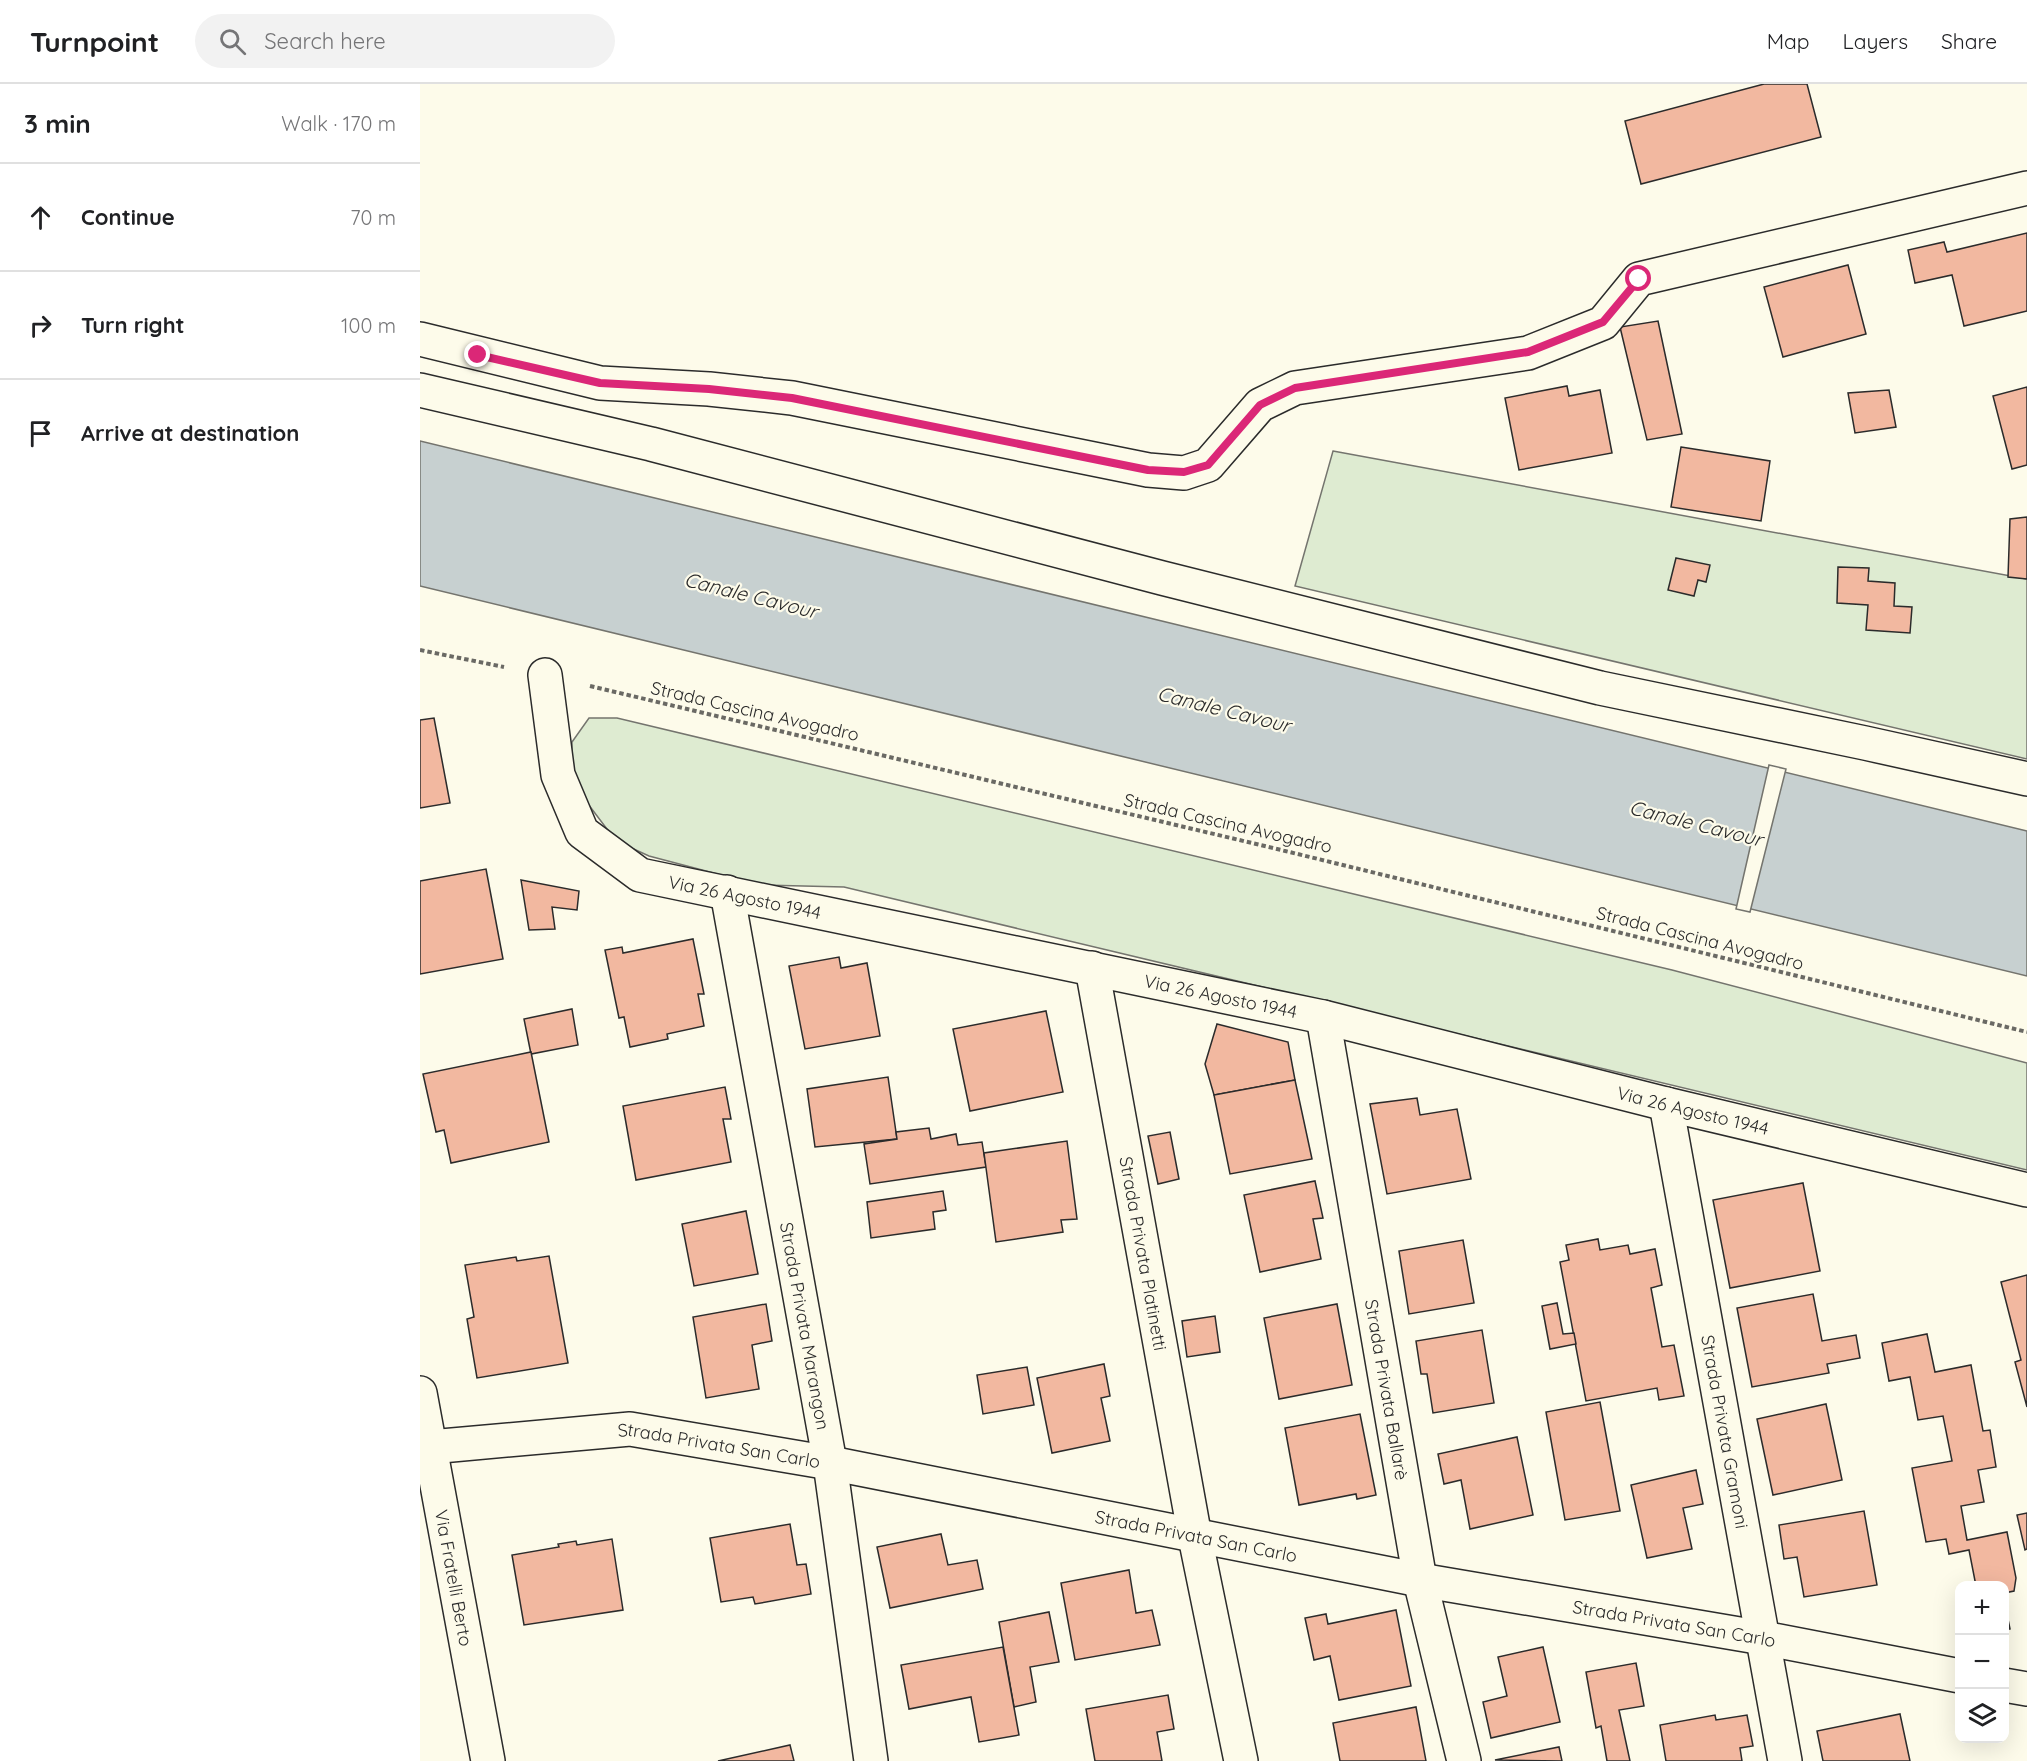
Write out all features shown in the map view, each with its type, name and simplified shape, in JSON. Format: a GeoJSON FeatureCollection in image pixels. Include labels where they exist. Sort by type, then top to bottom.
{"type":"FeatureCollection","features":[{"type":"Feature","properties":{"kind":"street"},"geometry":{"type":"LineString","coordinates":[[420,339],[600,383],[709,389],[792,398],[1148,470],[1184,472],[1208,465],[1260,405],[1295,388],[1528,352],[1603,322],[1639,279],[2027,188]]}},
{"type":"Feature","properties":{"kind":"street"},"geometry":{"type":"LineString","coordinates":[[420,390],[663,447],[1174,581],[1600,688],[2027,779]]}},
{"type":"Feature","properties":{"kind":"street","name":"Via 26 Agosto 1944"},"geometry":{"type":"LineString","coordinates":[[545,675],[558,775],[582,832],[640,875],[1323,1017],[1666,1104],[2027,1190]]}},
{"type":"Feature","properties":{"kind":"street","name":"Strada Privata Marangon"},"geometry":{"type":"LineString","coordinates":[[726,892],[830,1463],[872,1761]]}},
{"type":"Feature","properties":{"kind":"street","name":"Strada Privata Platinetti"},"geometry":{"type":"LineString","coordinates":[[1092,968],[1195,1537],[1242,1761]]}},
{"type":"Feature","properties":{"kind":"street","name":"Strada Privata Ballarè"},"geometry":{"type":"LineString","coordinates":[[1323,1017],[1420,1580],[1464,1761]]}},
{"type":"Feature","properties":{"kind":"street","name":"Strada Privata Gramoni"},"geometry":{"type":"LineString","coordinates":[[1666,1104],[1785,1761]]}},
{"type":"Feature","properties":{"kind":"street","name":"Via Fratelli Berto"},"geometry":{"type":"LineString","coordinates":[[420,1393],[488,1761]]}},
{"type":"Feature","properties":{"kind":"street","name":"Strada Privata San Carlo"},"geometry":{"type":"LineString","coordinates":[[430,1447],[630,1429],[830,1463],[1420,1580],[1763,1638],[1955,1675]]}},
{"type":"Feature","properties":{"kind":"street"},"geometry":{"type":"LineString","coordinates":[[2009,1686],[2027,1689]]}},
{"type":"Feature","properties":{"kind":"path","name":"Strada Cascina Avogadro"},"geometry":{"type":"LineString","coordinates":[[420,650],[545,675],[1273,848],[2027,1032]]}},
{"type":"Feature","properties":{"kind":"green space"},"geometry":{"type":"Polygon","coordinates":[[[1333,451],[2027,579],[2027,759],[1295,586],[1333,451]]]}},
{"type":"Feature","properties":{"kind":"green space"},"geometry":{"type":"Polygon","coordinates":[[[589,718],[617,718],[1672,970],[2027,1063],[2027,1170],[844,887],[759,885],[649,856],[616,841],[585,800],[571,769],[572,742],[589,718]]]}},
{"type":"Feature","properties":{"kind":"water","name":"Canale Cavour"},"geometry":{"type":"Polygon","coordinates":[[[420,441],[2027,831],[2027,976],[420,586],[420,441]]]}},
{"type":"Feature","properties":{"kind":"pier"},"geometry":{"type":"Polygon","coordinates":[[[1769,765],[1786,769],[1750,912],[1736,909],[1769,765]]]}},
{"type":"Feature","properties":{"kind":"building"},"geometry":{"type":"Polygon","coordinates":[[[1764,84],[1807,84],[1821,137],[1641,184],[1625,121],[1764,84]]]}},
{"type":"Feature","properties":{"kind":"building"},"geometry":{"type":"Polygon","coordinates":[[[2027,233],[2027,311],[1964,326],[1952,275],[1915,283],[1908,250],[1944,242],[1947,252],[2027,233]]]}},
{"type":"Feature","properties":{"kind":"building"},"geometry":{"type":"Polygon","coordinates":[[[1848,265],[1866,334],[1783,357],[1764,287],[1848,265]]]}},
{"type":"Feature","properties":{"kind":"building"},"geometry":{"type":"Polygon","coordinates":[[[1658,321],[1682,434],[1647,440],[1620,327],[1658,321]]]}},
{"type":"Feature","properties":{"kind":"building"},"geometry":{"type":"Polygon","coordinates":[[[1567,386],[1569,396],[1600,390],[1612,453],[1519,470],[1505,398],[1567,386]]]}},
{"type":"Feature","properties":{"kind":"building"},"geometry":{"type":"Polygon","coordinates":[[[2027,387],[2027,465],[2012,469],[1993,396],[2027,387]]]}},
{"type":"Feature","properties":{"kind":"building"},"geometry":{"type":"Polygon","coordinates":[[[1889,390],[1896,427],[1855,433],[1848,393],[1889,390]]]}},
{"type":"Feature","properties":{"kind":"building"},"geometry":{"type":"Polygon","coordinates":[[[1681,447],[1770,461],[1761,521],[1671,507],[1681,447]]]}},
{"type":"Feature","properties":{"kind":"building"},"geometry":{"type":"Polygon","coordinates":[[[2027,517],[2027,579],[2008,577],[2010,519],[2027,517]]]}},
{"type":"Feature","properties":{"kind":"building"},"geometry":{"type":"Polygon","coordinates":[[[1676,558],[1710,565],[1706,582],[1698,580],[1694,596],[1668,590],[1676,558]]]}},
{"type":"Feature","properties":{"kind":"building"},"geometry":{"type":"Polygon","coordinates":[[[1838,567],[1869,568],[1868,581],[1895,583],[1894,606],[1912,607],[1910,633],[1866,630],[1868,605],[1837,603],[1838,567]]]}},
{"type":"Feature","properties":{"kind":"building"},"geometry":{"type":"Polygon","coordinates":[[[434,718],[450,803],[420,808],[420,720],[434,718]]]}},
{"type":"Feature","properties":{"kind":"building"},"geometry":{"type":"Polygon","coordinates":[[[486,869],[503,959],[420,974],[420,881],[486,869]]]}},
{"type":"Feature","properties":{"kind":"building"},"geometry":{"type":"Polygon","coordinates":[[[521,880],[579,891],[577,910],[552,907],[555,929],[529,930],[521,880]]]}},
{"type":"Feature","properties":{"kind":"building"},"geometry":{"type":"Polygon","coordinates":[[[693,939],[704,994],[698,994],[704,1026],[667,1034],[668,1039],[630,1047],[624,1017],[619,1018],[605,950],[622,947],[623,953],[693,939]]]}},
{"type":"Feature","properties":{"kind":"building"},"geometry":{"type":"Polygon","coordinates":[[[839,957],[841,968],[867,963],[880,1036],[805,1049],[789,966],[839,957]]]}},
{"type":"Feature","properties":{"kind":"building"},"geometry":{"type":"Polygon","coordinates":[[[572,1009],[578,1045],[531,1054],[524,1019],[572,1009]]]}},
{"type":"Feature","properties":{"kind":"building"},"geometry":{"type":"Polygon","coordinates":[[[1046,1011],[1063,1092],[970,1111],[953,1029],[1046,1011]]]}},
{"type":"Feature","properties":{"kind":"building"},"geometry":{"type":"Polygon","coordinates":[[[1217,1024],[1288,1042],[1295,1080],[1214,1095],[1205,1064],[1217,1024]]]}},
{"type":"Feature","properties":{"kind":"building"},"geometry":{"type":"Polygon","coordinates":[[[531,1052],[549,1142],[451,1163],[444,1130],[436,1132],[423,1074],[531,1052]]]}},
{"type":"Feature","properties":{"kind":"building"},"geometry":{"type":"Polygon","coordinates":[[[888,1077],[897,1139],[815,1147],[807,1089],[888,1077]]]}},
{"type":"Feature","properties":{"kind":"building"},"geometry":{"type":"Polygon","coordinates":[[[1295,1080],[1312,1159],[1230,1174],[1214,1095],[1295,1080]]]}},
{"type":"Feature","properties":{"kind":"building"},"geometry":{"type":"Polygon","coordinates":[[[725,1087],[731,1119],[723,1119],[731,1162],[636,1180],[623,1106],[725,1087]]]}},
{"type":"Feature","properties":{"kind":"building"},"geometry":{"type":"Polygon","coordinates":[[[1417,1098],[1420,1115],[1457,1109],[1471,1179],[1387,1194],[1370,1104],[1417,1098]]]}},
{"type":"Feature","properties":{"kind":"building"},"geometry":{"type":"Polygon","coordinates":[[[929,1128],[931,1139],[956,1134],[958,1145],[982,1142],[986,1167],[870,1184],[864,1144],[897,1139],[896,1132],[929,1128]]]}},
{"type":"Feature","properties":{"kind":"building"},"geometry":{"type":"Polygon","coordinates":[[[1170,1132],[1179,1179],[1158,1184],[1148,1136],[1170,1132]]]}},
{"type":"Feature","properties":{"kind":"building"},"geometry":{"type":"Polygon","coordinates":[[[1067,1141],[1077,1219],[1061,1220],[1063,1232],[996,1242],[984,1153],[1067,1141]]]}},
{"type":"Feature","properties":{"kind":"building"},"geometry":{"type":"Polygon","coordinates":[[[1315,1181],[1323,1218],[1313,1219],[1321,1259],[1260,1272],[1244,1195],[1315,1181]]]}},
{"type":"Feature","properties":{"kind":"building"},"geometry":{"type":"Polygon","coordinates":[[[1803,1183],[1820,1271],[1730,1288],[1713,1200],[1803,1183]]]}},
{"type":"Feature","properties":{"kind":"building"},"geometry":{"type":"Polygon","coordinates":[[[943,1191],[946,1210],[933,1212],[935,1229],[871,1238],[867,1202],[943,1191]]]}},
{"type":"Feature","properties":{"kind":"building"},"geometry":{"type":"Polygon","coordinates":[[[746,1211],[758,1274],[694,1286],[682,1224],[746,1211]]]}},
{"type":"Feature","properties":{"kind":"building"},"geometry":{"type":"Polygon","coordinates":[[[1598,1239],[1600,1250],[1628,1245],[1630,1254],[1655,1249],[1662,1285],[1651,1288],[1662,1347],[1674,1345],[1684,1396],[1659,1400],[1657,1388],[1586,1401],[1560,1262],[1569,1260],[1566,1245],[1598,1239]]]}},
{"type":"Feature","properties":{"kind":"building"},"geometry":{"type":"Polygon","coordinates":[[[1463,1240],[1474,1303],[1409,1314],[1399,1251],[1463,1240]]]}},
{"type":"Feature","properties":{"kind":"building"},"geometry":{"type":"Polygon","coordinates":[[[549,1256],[568,1363],[477,1378],[467,1319],[474,1317],[465,1265],[516,1257],[517,1261],[549,1256]]]}},
{"type":"Feature","properties":{"kind":"building"},"geometry":{"type":"Polygon","coordinates":[[[2027,1275],[2027,1407],[2015,1362],[2021,1360],[2001,1282],[2027,1275]]]}},
{"type":"Feature","properties":{"kind":"building"},"geometry":{"type":"Polygon","coordinates":[[[1813,1294],[1822,1341],[1856,1335],[1860,1358],[1827,1364],[1829,1373],[1752,1387],[1737,1308],[1813,1294]]]}},
{"type":"Feature","properties":{"kind":"building"},"geometry":{"type":"Polygon","coordinates":[[[1557,1303],[1563,1334],[1574,1333],[1576,1344],[1550,1349],[1542,1306],[1557,1303]]]}},
{"type":"Feature","properties":{"kind":"building"},"geometry":{"type":"Polygon","coordinates":[[[766,1304],[772,1341],[752,1345],[759,1389],[706,1398],[693,1317],[766,1304]]]}},
{"type":"Feature","properties":{"kind":"building"},"geometry":{"type":"Polygon","coordinates":[[[1337,1304],[1352,1385],[1279,1399],[1264,1318],[1337,1304]]]}},
{"type":"Feature","properties":{"kind":"building"},"geometry":{"type":"Polygon","coordinates":[[[1215,1316],[1220,1352],[1187,1357],[1182,1321],[1215,1316]]]}},
{"type":"Feature","properties":{"kind":"building"},"geometry":{"type":"Polygon","coordinates":[[[1482,1330],[1494,1403],[1433,1413],[1427,1374],[1421,1374],[1416,1341],[1482,1330]]]}},
{"type":"Feature","properties":{"kind":"building"},"geometry":{"type":"Polygon","coordinates":[[[1927,1334],[1935,1372],[1971,1365],[1983,1431],[1990,1430],[1996,1467],[1978,1470],[1984,1502],[1961,1506],[1967,1540],[2007,1532],[2016,1578],[2014,1591],[2009,1592],[2009,1581],[1975,1581],[1969,1550],[1949,1554],[1946,1539],[1926,1542],[1912,1468],[1952,1461],[1943,1416],[1918,1420],[1910,1377],[1889,1381],[1882,1343],[1927,1334]]]}},
{"type":"Feature","properties":{"kind":"building"},"geometry":{"type":"Polygon","coordinates":[[[1104,1364],[1110,1396],[1101,1398],[1110,1441],[1052,1453],[1037,1378],[1104,1364]]]}},
{"type":"Feature","properties":{"kind":"building"},"geometry":{"type":"Polygon","coordinates":[[[1027,1367],[1034,1405],[983,1414],[977,1375],[1027,1367]]]}},
{"type":"Feature","properties":{"kind":"building"},"geometry":{"type":"Polygon","coordinates":[[[1600,1402],[1620,1511],[1565,1520],[1546,1412],[1600,1402]]]}},
{"type":"Feature","properties":{"kind":"building"},"geometry":{"type":"Polygon","coordinates":[[[1826,1404],[1842,1480],[1773,1495],[1757,1419],[1826,1404]]]}},
{"type":"Feature","properties":{"kind":"building"},"geometry":{"type":"Polygon","coordinates":[[[1360,1414],[1376,1495],[1357,1499],[1356,1494],[1299,1505],[1285,1428],[1360,1414]]]}},
{"type":"Feature","properties":{"kind":"building"},"geometry":{"type":"Polygon","coordinates":[[[1517,1437],[1533,1515],[1470,1529],[1461,1480],[1444,1484],[1438,1454],[1517,1437]]]}},
{"type":"Feature","properties":{"kind":"building"},"geometry":{"type":"Polygon","coordinates":[[[1696,1470],[1703,1504],[1683,1508],[1692,1549],[1647,1558],[1631,1485],[1696,1470]]]}},
{"type":"Feature","properties":{"kind":"building"},"geometry":{"type":"Polygon","coordinates":[[[1864,1511],[1877,1585],[1804,1597],[1797,1557],[1784,1559],[1779,1525],[1864,1511]]]}},
{"type":"Feature","properties":{"kind":"building"},"geometry":{"type":"Polygon","coordinates":[[[2027,1513],[2027,1549],[2025,1550],[2017,1515],[2027,1513]]]}},
{"type":"Feature","properties":{"kind":"building"},"geometry":{"type":"Polygon","coordinates":[[[790,1524],[797,1565],[806,1564],[811,1594],[755,1604],[753,1597],[721,1602],[710,1538],[790,1524]]]}},
{"type":"Feature","properties":{"kind":"building"},"geometry":{"type":"Polygon","coordinates":[[[941,1534],[948,1565],[977,1560],[983,1589],[890,1608],[877,1547],[941,1534]]]}},
{"type":"Feature","properties":{"kind":"building"},"geometry":{"type":"Polygon","coordinates":[[[612,1539],[623,1610],[524,1625],[512,1555],[559,1547],[558,1544],[576,1541],[577,1545],[612,1539]]]}},
{"type":"Feature","properties":{"kind":"building"},"geometry":{"type":"Polygon","coordinates":[[[1129,1570],[1136,1613],[1152,1610],[1160,1645],[1075,1660],[1061,1583],[1129,1570]]]}},
{"type":"Feature","properties":{"kind":"building"},"geometry":{"type":"Polygon","coordinates":[[[1396,1610],[1411,1686],[1339,1700],[1330,1656],[1314,1660],[1305,1618],[1326,1614],[1328,1624],[1396,1610]]]}},
{"type":"Feature","properties":{"kind":"building"},"geometry":{"type":"Polygon","coordinates":[[[1049,1612],[1059,1662],[1030,1667],[1036,1702],[1014,1707],[999,1622],[1049,1612]]]}},
{"type":"Feature","properties":{"kind":"building"},"geometry":{"type":"Polygon","coordinates":[[[1003,1647],[1019,1735],[979,1742],[971,1697],[909,1709],[901,1665],[1003,1647]]]}},
{"type":"Feature","properties":{"kind":"building"},"geometry":{"type":"Polygon","coordinates":[[[1543,1647],[1560,1722],[1491,1738],[1483,1702],[1507,1696],[1498,1657],[1543,1647]]]}},
{"type":"Feature","properties":{"kind":"building"},"geometry":{"type":"Polygon","coordinates":[[[1636,1663],[1644,1706],[1619,1710],[1630,1761],[1607,1761],[1601,1726],[1596,1728],[1586,1672],[1636,1663]]]}},
{"type":"Feature","properties":{"kind":"building"},"geometry":{"type":"Polygon","coordinates":[[[1168,1695],[1174,1729],[1157,1732],[1162,1761],[1095,1761],[1086,1709],[1168,1695]]]}},
{"type":"Feature","properties":{"kind":"building"},"geometry":{"type":"Polygon","coordinates":[[[1416,1707],[1426,1761],[1340,1761],[1333,1723],[1416,1707]]]}},
{"type":"Feature","properties":{"kind":"building"},"geometry":{"type":"Polygon","coordinates":[[[1900,1714],[1910,1761],[1823,1761],[1817,1731],[1900,1714]]]}},
{"type":"Feature","properties":{"kind":"building"},"geometry":{"type":"Polygon","coordinates":[[[1715,1715],[1716,1720],[1747,1715],[1753,1746],[1740,1748],[1742,1761],[1666,1761],[1660,1725],[1715,1715]]]}},
{"type":"Feature","properties":{"kind":"building"},"geometry":{"type":"Polygon","coordinates":[[[790,1745],[794,1761],[718,1761],[790,1745]]]}},
{"type":"Feature","properties":{"kind":"building"},"geometry":{"type":"Polygon","coordinates":[[[1559,1747],[1562,1761],[1495,1760],[1559,1747]]]}},
{"type":"Feature","properties":{"kind":"route"},"geometry":{"type":"LineString","coordinates":[[478,355],[600,383],[709,389],[792,398],[1148,470],[1184,472],[1208,465],[1260,405],[1295,388],[1330,385],[1528,352],[1603,322],[1639,279]]}}]}
